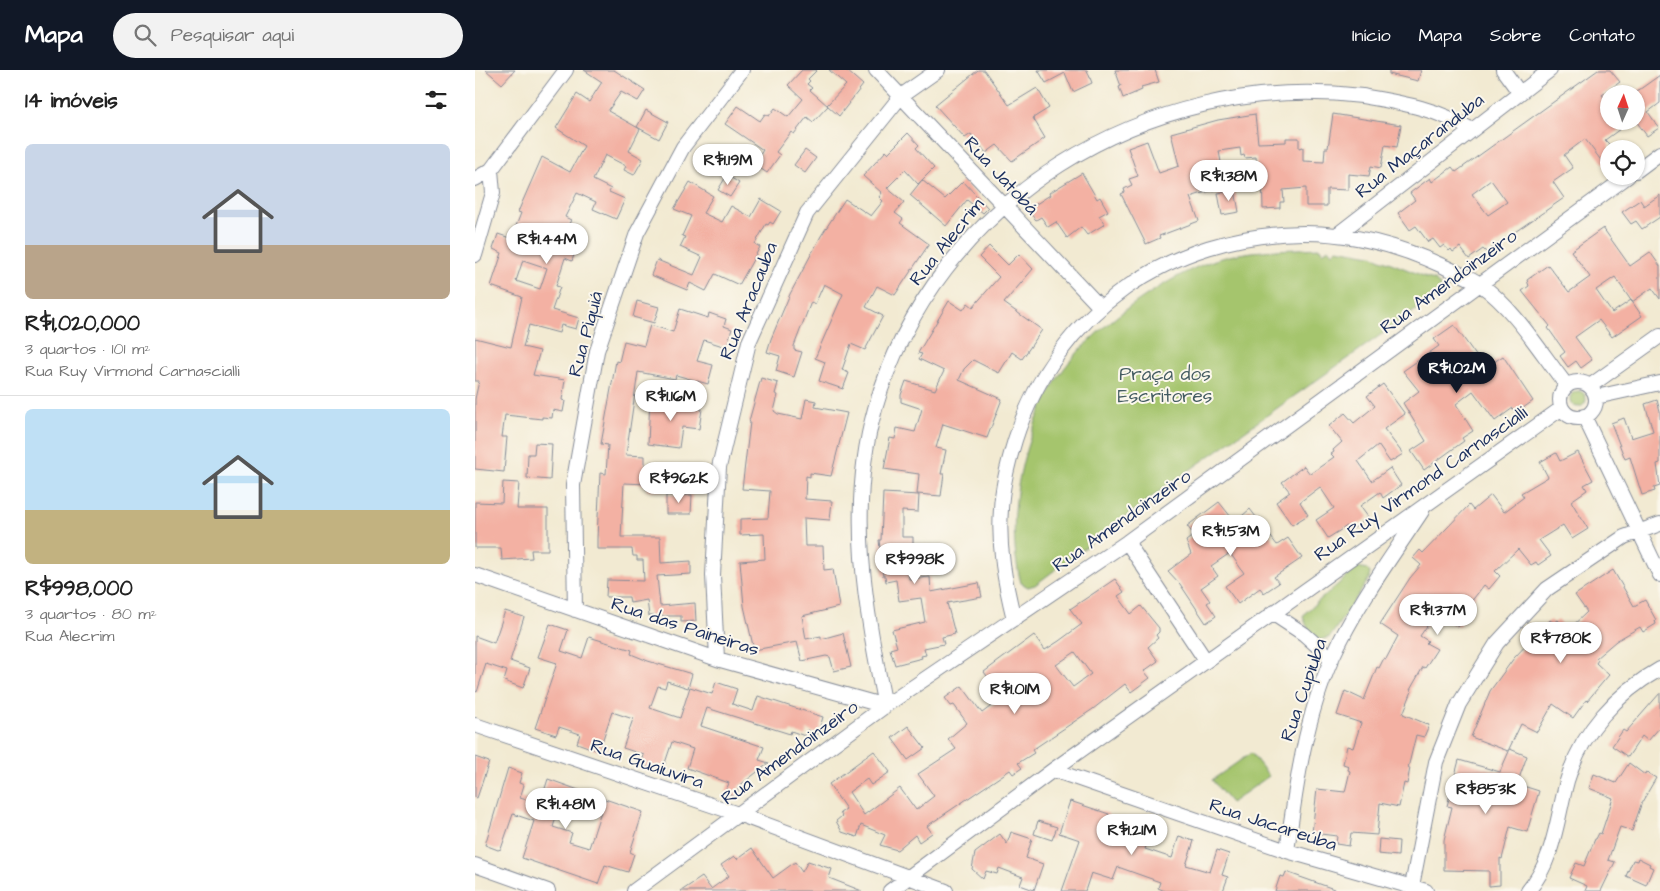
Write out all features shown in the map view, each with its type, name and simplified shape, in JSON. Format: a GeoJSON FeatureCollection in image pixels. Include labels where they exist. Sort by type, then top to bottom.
{"type":"FeatureCollection","features":[{"type":"Feature","properties":{"kind":"street"},"geometry":{"type":"LineString","coordinates":[[475,179],[491,170],[566,70]]}},
{"type":"Feature","properties":{"kind":"street","name":"Rua Piquiá"},"geometry":{"type":"LineString","coordinates":[[575,610],[573,485],[597,351],[637,233],[683,147],[742,70]]}},
{"type":"Feature","properties":{"kind":"street","name":"Rua Jatobá"},"geometry":{"type":"LineString","coordinates":[[876,70],[1100,307]]}},
{"type":"Feature","properties":{"kind":"street","name":"Rua Aracauba"},"geometry":{"type":"LineString","coordinates":[[717,659],[713,575],[719,467],[749,342],[807,213],[901,96],[938,70]]}},
{"type":"Feature","properties":{"kind":"street"},"geometry":{"type":"LineString","coordinates":[[1503,70],[1519,92]]}},
{"type":"Feature","properties":{"kind":"street","name":"Rua Maçaranduba"},"geometry":{"type":"LineString","coordinates":[[1338,234],[1519,92],[1550,70]]}},
{"type":"Feature","properties":{"kind":"street","name":"Rua Alecrim"},"geometry":{"type":"LineString","coordinates":[[885,706],[867,608],[859,535],[865,459],[875,409],[895,355],[923,301],[957,253],[1001,204],[1047,167],[1093,140],[1164,110],[1203,99],[1240,93],[1295,90],[1345,93],[1429,109],[1472,130]]}},
{"type":"Feature","properties":{"kind":"street"},"geometry":{"type":"LineString","coordinates":[[1645,164],[1660,154]]}},
{"type":"Feature","properties":{"kind":"street"},"geometry":{"type":"LineString","coordinates":[[475,256],[493,193],[491,170]]}},
{"type":"Feature","properties":{"kind":"street","name":"Rua Amendoinzeiro"},"geometry":{"type":"LineString","coordinates":[[634,891],[885,706],[1127,542],[1615,185]]}},
{"type":"Feature","properties":{"kind":"street"},"geometry":{"type":"LineString","coordinates":[[1014,619],[1004,574],[1000,535],[1002,492],[1009,459],[1027,406],[1041,379],[1073,335],[1100,307],[1156,269],[1206,248],[1266,235],[1338,234],[1355,236],[1401,249],[1479,283],[1501,300],[1567,386]]}},
{"type":"Feature","properties":{"kind":"street"},"geometry":{"type":"LineString","coordinates":[[1593,391],[1660,336]]}},
{"type":"Feature","properties":{"kind":"street"},"geometry":{"type":"LineString","coordinates":[[1593,391],[1594,409],[1584,416],[1569,415],[1562,408],[1561,396],[1567,386],[1578,382],[1593,391],[1660,383]]}},
{"type":"Feature","properties":{"kind":"street","name":"Rua Ruy Virmond Carnascialli"},"geometry":{"type":"LineString","coordinates":[[890,891],[1053,770],[1562,408]]}},
{"type":"Feature","properties":{"kind":"street"},"geometry":{"type":"LineString","coordinates":[[1584,416],[1660,575]]}},
{"type":"Feature","properties":{"kind":"street","name":"Rua Cupiuba"},"geometry":{"type":"LineString","coordinates":[[1287,851],[1298,772],[1306,737],[1332,659],[1377,580],[1426,505]]}},
{"type":"Feature","properties":{"kind":"street"},"geometry":{"type":"LineString","coordinates":[[1412,886],[1436,762],[1459,704],[1497,643],[1547,589],[1624,538],[1660,524]]}},
{"type":"Feature","properties":{"kind":"street"},"geometry":{"type":"LineString","coordinates":[[1127,542],[1206,661]]}},
{"type":"Feature","properties":{"kind":"street","name":"Rua das Paineiras"},"geometry":{"type":"LineString","coordinates":[[475,575],[717,659],[885,706]]}},
{"type":"Feature","properties":{"kind":"street"},"geometry":{"type":"LineString","coordinates":[[1272,613],[1303,634],[1332,659]]}},
{"type":"Feature","properties":{"kind":"street"},"geometry":{"type":"LineString","coordinates":[[1528,891],[1535,883],[1552,848],[1568,779],[1583,742],[1607,710],[1639,681],[1660,669]]}},
{"type":"Feature","properties":{"kind":"street","name":"Rua Guaiuvira"},"geometry":{"type":"LineString","coordinates":[[475,726],[738,814],[946,891]]}},
{"type":"Feature","properties":{"kind":"street","name":"Rua Jacareúba"},"geometry":{"type":"LineString","coordinates":[[1053,770],[1287,851],[1426,891]]}},
{"type":"Feature","properties":{"kind":"street"},"geometry":{"type":"LineString","coordinates":[[475,866],[548,891]]}},
{"type":"Feature","properties":{"kind":"green space","name":"Praça dos Escritores"},"geometry":{"type":"Polygon","coordinates":[[[1320,248],[1323,253],[1329,248],[1333,253],[1337,249],[1371,255],[1436,281],[1440,286],[1440,293],[1160,491],[1035,585],[1028,587],[1021,583],[1014,531],[1020,476],[1026,449],[1035,423],[1059,376],[1088,341],[1151,292],[1195,268],[1215,260],[1240,254],[1320,248]]]}},
{"type":"Feature","properties":{"kind":"green space"},"geometry":{"type":"Polygon","coordinates":[[[1575,391],[1581,391],[1586,396],[1584,405],[1575,407],[1570,402],[1570,396],[1575,391]]]}},
{"type":"Feature","properties":{"kind":"green space"},"geometry":{"type":"Polygon","coordinates":[[[1358,567],[1367,569],[1370,573],[1369,579],[1330,637],[1319,640],[1309,631],[1303,617],[1307,611],[1358,567]]]}},
{"type":"Feature","properties":{"kind":"green space"},"geometry":{"type":"Polygon","coordinates":[[[1251,753],[1269,776],[1231,803],[1212,780],[1251,753]]]}},
{"type":"Feature","properties":{"kind":"building"},"geometry":{"type":"Polygon","coordinates":[[[486,70],[515,70],[502,84],[486,70]]]}},
{"type":"Feature","properties":{"kind":"building"},"geometry":{"type":"Polygon","coordinates":[[[584,70],[614,70],[645,90],[638,101],[621,92],[608,111],[640,129],[629,151],[643,159],[634,175],[624,170],[626,166],[605,155],[593,180],[611,189],[609,192],[625,199],[616,219],[593,209],[596,202],[577,193],[565,217],[571,220],[569,224],[582,229],[572,261],[565,258],[556,286],[560,287],[552,310],[579,318],[576,329],[561,325],[559,333],[529,325],[523,347],[540,351],[533,375],[565,380],[562,400],[565,401],[563,412],[553,410],[552,418],[542,417],[542,419],[505,415],[502,437],[507,437],[504,472],[475,469],[475,399],[479,381],[475,381],[475,338],[511,347],[522,297],[491,286],[502,253],[493,249],[498,234],[510,238],[513,234],[521,213],[518,212],[542,157],[570,172],[584,146],[556,128],[577,94],[589,102],[602,82],[584,70]],[[523,260],[516,281],[540,289],[547,268],[523,260]]]}},
{"type":"Feature","properties":{"kind":"building"},"geometry":{"type":"Polygon","coordinates":[[[802,70],[817,70],[808,79],[810,81],[807,84],[812,88],[810,90],[828,106],[813,122],[807,117],[794,134],[791,132],[776,152],[780,155],[767,173],[754,164],[763,150],[725,124],[738,106],[760,121],[765,114],[769,116],[775,108],[788,117],[803,99],[788,85],[802,70]]]}},
{"type":"Feature","properties":{"kind":"building"},"geometry":{"type":"Polygon","coordinates":[[[829,70],[846,70],[863,85],[839,116],[827,105],[846,85],[829,70]]]}},
{"type":"Feature","properties":{"kind":"building"},"geometry":{"type":"Polygon","coordinates":[[[978,70],[984,70],[1009,105],[1037,88],[1049,108],[1033,118],[1045,138],[1012,161],[997,145],[986,153],[971,134],[965,138],[935,105],[978,70]]]}},
{"type":"Feature","properties":{"kind":"building"},"geometry":{"type":"Polygon","coordinates":[[[1038,70],[1087,70],[1092,83],[1073,92],[1065,73],[1046,83],[1038,70]]]}},
{"type":"Feature","properties":{"kind":"building"},"geometry":{"type":"Polygon","coordinates":[[[1115,70],[1155,70],[1159,82],[1141,87],[1142,90],[1123,98],[1115,70]]]}},
{"type":"Feature","properties":{"kind":"building"},"geometry":{"type":"Polygon","coordinates":[[[1389,70],[1421,70],[1418,81],[1389,74],[1389,70]]]}},
{"type":"Feature","properties":{"kind":"building"},"geometry":{"type":"Polygon","coordinates":[[[1598,70],[1610,70],[1620,82],[1616,85],[1600,85],[1600,130],[1619,130],[1605,140],[1600,140],[1600,159],[1585,139],[1564,155],[1573,168],[1553,182],[1564,198],[1486,252],[1483,249],[1469,259],[1460,247],[1453,252],[1451,249],[1449,251],[1444,245],[1440,248],[1433,239],[1428,242],[1416,226],[1410,230],[1398,213],[1415,200],[1410,193],[1430,178],[1432,182],[1452,167],[1456,172],[1598,70]],[[1491,180],[1472,194],[1488,215],[1507,202],[1491,180]]]}},
{"type":"Feature","properties":{"kind":"building"},"geometry":{"type":"Polygon","coordinates":[[[1660,75],[1660,103],[1648,112],[1659,128],[1647,136],[1643,130],[1645,130],[1645,86],[1660,75]]]}},
{"type":"Feature","properties":{"kind":"building"},"geometry":{"type":"Polygon","coordinates":[[[646,110],[668,122],[659,139],[637,127],[646,110]]]}},
{"type":"Feature","properties":{"kind":"building"},"geometry":{"type":"Polygon","coordinates":[[[1255,114],[1258,143],[1286,142],[1286,138],[1299,138],[1299,148],[1303,147],[1303,161],[1324,162],[1325,148],[1328,148],[1333,114],[1401,125],[1397,147],[1385,145],[1381,168],[1371,166],[1369,176],[1348,174],[1348,190],[1327,189],[1327,206],[1306,206],[1306,188],[1283,190],[1284,202],[1280,202],[1280,208],[1263,209],[1262,173],[1257,173],[1256,157],[1245,158],[1244,155],[1241,156],[1240,148],[1219,151],[1222,168],[1210,170],[1216,189],[1190,197],[1199,221],[1159,236],[1160,238],[1146,244],[1121,194],[1125,192],[1124,189],[1132,185],[1129,179],[1138,176],[1128,148],[1147,141],[1159,173],[1179,166],[1171,133],[1218,120],[1255,114]]]}},
{"type":"Feature","properties":{"kind":"building"},"geometry":{"type":"Polygon","coordinates":[[[908,133],[919,145],[916,148],[934,168],[918,184],[905,170],[887,188],[904,202],[895,213],[903,219],[900,223],[929,244],[895,295],[877,286],[866,307],[883,316],[865,350],[851,344],[842,370],[849,373],[843,389],[819,381],[825,362],[815,358],[843,294],[824,284],[815,304],[811,302],[794,346],[794,350],[802,352],[794,377],[776,371],[780,356],[767,352],[771,339],[790,294],[821,236],[845,199],[871,216],[883,201],[879,197],[882,193],[863,176],[886,151],[888,153],[908,133]]]}},
{"type":"Feature","properties":{"kind":"building"},"geometry":{"type":"Polygon","coordinates":[[[805,150],[816,158],[805,173],[794,165],[805,150]]]}},
{"type":"Feature","properties":{"kind":"building"},"geometry":{"type":"Polygon","coordinates":[[[1082,173],[1097,199],[1100,197],[1108,211],[1099,216],[1105,224],[1087,235],[1081,227],[1067,238],[1056,222],[1048,227],[1041,217],[1036,220],[1027,210],[1050,195],[1049,193],[1082,173]]]}},
{"type":"Feature","properties":{"kind":"building"},"geometry":{"type":"Polygon","coordinates":[[[727,175],[739,183],[730,197],[718,190],[727,175]]]}},
{"type":"Feature","properties":{"kind":"building"},"geometry":{"type":"Polygon","coordinates":[[[922,180],[945,199],[963,181],[988,208],[983,213],[967,200],[946,226],[910,195],[922,180]]]}},
{"type":"Feature","properties":{"kind":"building"},"geometry":{"type":"Polygon","coordinates":[[[690,182],[713,196],[703,213],[722,222],[731,206],[751,217],[761,199],[781,211],[773,224],[770,222],[768,225],[766,224],[755,244],[760,247],[739,285],[715,274],[706,291],[690,283],[687,290],[651,275],[657,260],[694,275],[702,257],[680,247],[685,237],[682,236],[691,216],[674,209],[690,182]]]}},
{"type":"Feature","properties":{"kind":"building"},"geometry":{"type":"Polygon","coordinates":[[[1235,190],[1239,212],[1222,215],[1218,193],[1235,190]]]}},
{"type":"Feature","properties":{"kind":"building"},"geometry":{"type":"Polygon","coordinates":[[[1660,195],[1660,217],[1642,229],[1636,221],[1631,224],[1622,212],[1640,200],[1644,206],[1660,195]]]}},
{"type":"Feature","properties":{"kind":"building"},"geometry":{"type":"Polygon","coordinates":[[[1603,228],[1630,266],[1650,252],[1660,266],[1660,299],[1652,288],[1632,302],[1642,316],[1612,337],[1599,320],[1575,337],[1592,360],[1581,368],[1576,361],[1568,367],[1560,356],[1565,352],[1548,328],[1550,326],[1522,291],[1529,286],[1527,280],[1548,265],[1569,292],[1590,277],[1571,251],[1603,228]],[[1615,277],[1596,290],[1612,313],[1631,300],[1615,277]]]}},
{"type":"Feature","properties":{"kind":"building"},"geometry":{"type":"Polygon","coordinates":[[[989,246],[1008,265],[1019,254],[1033,269],[1004,303],[1042,330],[1022,359],[1012,352],[999,373],[973,360],[964,369],[959,380],[1002,399],[987,438],[943,424],[936,448],[946,450],[941,474],[944,474],[941,496],[917,494],[919,474],[884,469],[890,438],[895,439],[897,428],[915,432],[922,409],[901,402],[901,395],[906,381],[935,390],[944,371],[919,359],[922,354],[918,353],[949,301],[963,310],[968,303],[973,307],[999,277],[979,257],[989,246]]]}},
{"type":"Feature","properties":{"kind":"building"},"geometry":{"type":"Polygon","coordinates":[[[637,301],[659,307],[654,323],[633,317],[637,301]]]}},
{"type":"Feature","properties":{"kind":"building"},"geometry":{"type":"Polygon","coordinates":[[[680,309],[708,318],[709,313],[726,319],[724,326],[732,329],[726,347],[704,340],[697,361],[713,365],[708,384],[676,375],[675,379],[638,372],[626,455],[645,456],[645,466],[661,467],[661,469],[664,469],[665,491],[647,490],[647,484],[624,483],[621,537],[660,537],[661,563],[691,561],[691,574],[657,576],[660,606],[695,603],[696,621],[681,622],[681,616],[649,616],[647,600],[630,603],[629,597],[606,597],[607,580],[644,581],[643,560],[637,560],[637,556],[633,556],[632,549],[597,549],[600,473],[606,474],[608,445],[601,444],[616,361],[619,362],[624,341],[644,346],[650,325],[673,332],[680,309]]]}},
{"type":"Feature","properties":{"kind":"building"},"geometry":{"type":"Polygon","coordinates":[[[1454,325],[1485,368],[1503,356],[1533,401],[1516,413],[1513,408],[1495,421],[1473,391],[1456,404],[1473,431],[1462,438],[1464,441],[1424,470],[1411,451],[1426,441],[1403,403],[1419,391],[1403,371],[1439,346],[1434,339],[1454,325]]]}},
{"type":"Feature","properties":{"kind":"building"},"geometry":{"type":"Polygon","coordinates":[[[761,378],[778,383],[775,394],[778,395],[774,411],[778,414],[802,419],[806,399],[816,401],[815,407],[847,413],[831,476],[810,473],[810,477],[806,476],[805,499],[832,501],[830,520],[804,518],[805,546],[823,546],[824,570],[833,569],[839,607],[802,616],[806,639],[821,636],[821,639],[843,633],[851,667],[834,671],[830,657],[826,656],[802,661],[797,642],[754,650],[744,606],[740,561],[765,559],[764,534],[740,535],[740,519],[768,518],[770,491],[742,489],[749,421],[761,378]]]}},
{"type":"Feature","properties":{"kind":"building"},"geometry":{"type":"Polygon","coordinates":[[[1383,384],[1405,414],[1384,429],[1403,454],[1390,462],[1378,445],[1358,461],[1372,481],[1390,468],[1401,485],[1383,498],[1380,492],[1360,506],[1368,517],[1350,531],[1347,526],[1328,538],[1316,520],[1334,508],[1320,487],[1300,502],[1308,515],[1292,525],[1276,502],[1290,492],[1282,482],[1304,466],[1310,474],[1334,457],[1331,454],[1334,452],[1333,450],[1342,442],[1329,426],[1345,413],[1354,423],[1375,406],[1367,396],[1383,384]]]}},
{"type":"Feature","properties":{"kind":"building"},"geometry":{"type":"Polygon","coordinates":[[[650,397],[702,409],[699,429],[682,427],[679,448],[648,444],[650,397]]]}},
{"type":"Feature","properties":{"kind":"building"},"geometry":{"type":"Polygon","coordinates":[[[1657,400],[1660,411],[1660,463],[1657,464],[1660,486],[1654,488],[1655,491],[1642,495],[1630,457],[1625,459],[1611,423],[1624,418],[1631,438],[1653,431],[1645,404],[1657,400]]]}},
{"type":"Feature","properties":{"kind":"building"},"geometry":{"type":"Polygon","coordinates":[[[535,443],[552,444],[550,480],[527,478],[528,454],[534,454],[535,443]]]}},
{"type":"Feature","properties":{"kind":"building"},"geometry":{"type":"Polygon","coordinates":[[[1578,452],[1593,480],[1584,485],[1587,490],[1571,501],[1588,529],[1572,539],[1563,525],[1539,540],[1551,556],[1538,565],[1536,562],[1531,565],[1518,549],[1495,571],[1500,576],[1489,589],[1484,585],[1464,611],[1467,614],[1458,627],[1436,613],[1420,636],[1428,641],[1426,643],[1437,649],[1425,668],[1423,667],[1410,690],[1412,691],[1403,714],[1429,725],[1424,737],[1416,735],[1408,768],[1410,768],[1407,784],[1404,783],[1399,807],[1380,803],[1377,835],[1351,833],[1349,846],[1336,844],[1337,836],[1312,833],[1317,789],[1345,792],[1350,771],[1348,770],[1349,766],[1343,764],[1347,746],[1353,748],[1361,723],[1337,715],[1345,691],[1364,700],[1377,667],[1379,668],[1384,658],[1386,659],[1398,636],[1380,624],[1410,578],[1421,565],[1413,558],[1420,550],[1423,553],[1469,505],[1473,510],[1491,495],[1504,512],[1524,497],[1521,493],[1548,477],[1540,462],[1556,453],[1560,461],[1578,452]]]}},
{"type":"Feature","properties":{"kind":"building"},"geometry":{"type":"Polygon","coordinates":[[[503,482],[519,483],[517,509],[548,509],[548,550],[531,550],[532,558],[502,560],[501,548],[475,548],[475,502],[502,503],[503,482]]]}},
{"type":"Feature","properties":{"kind":"building"},"geometry":{"type":"Polygon","coordinates":[[[883,493],[919,495],[918,512],[902,511],[902,537],[913,537],[913,550],[907,550],[909,579],[930,577],[931,592],[979,583],[982,597],[947,603],[955,634],[942,637],[944,644],[924,648],[926,655],[921,656],[922,658],[895,665],[890,649],[897,647],[892,630],[925,622],[921,598],[899,601],[896,580],[886,582],[885,576],[883,576],[879,540],[881,540],[883,493]]]}},
{"type":"Feature","properties":{"kind":"building"},"geometry":{"type":"Polygon","coordinates":[[[666,495],[692,495],[691,514],[666,514],[666,495]]]}},
{"type":"Feature","properties":{"kind":"building"},"geometry":{"type":"Polygon","coordinates":[[[1219,502],[1235,522],[1250,509],[1277,545],[1288,538],[1302,558],[1274,577],[1279,583],[1264,593],[1260,588],[1238,604],[1225,586],[1244,573],[1230,553],[1211,566],[1218,576],[1201,588],[1210,601],[1207,603],[1216,616],[1206,623],[1180,584],[1168,571],[1191,554],[1186,541],[1194,535],[1187,526],[1219,502]]]}},
{"type":"Feature","properties":{"kind":"building"},"geometry":{"type":"Polygon","coordinates":[[[1613,570],[1634,606],[1645,600],[1656,620],[1656,624],[1643,632],[1640,627],[1616,641],[1596,658],[1598,660],[1596,663],[1609,675],[1586,700],[1573,718],[1553,704],[1537,732],[1521,724],[1508,751],[1471,737],[1490,691],[1514,658],[1550,620],[1554,623],[1558,620],[1568,630],[1587,612],[1575,595],[1613,570]]]}},
{"type":"Feature","properties":{"kind":"building"},"geometry":{"type":"Polygon","coordinates":[[[1115,579],[1124,592],[1118,596],[1131,614],[1141,606],[1159,628],[1159,632],[1156,635],[1158,638],[1148,647],[1158,661],[1144,671],[1150,678],[1131,692],[1125,684],[1093,709],[1032,750],[1034,753],[1018,763],[1022,768],[1013,774],[1010,770],[927,826],[932,833],[919,842],[915,835],[897,850],[880,845],[885,835],[861,825],[857,837],[842,832],[836,821],[842,816],[840,813],[846,809],[829,784],[874,751],[890,772],[871,785],[867,779],[849,792],[864,815],[900,788],[916,810],[934,796],[918,774],[956,749],[948,739],[967,723],[954,705],[951,706],[945,698],[962,686],[982,713],[1003,697],[984,672],[1034,635],[1045,650],[1059,641],[1082,624],[1070,609],[1115,579]],[[1075,652],[1056,665],[1073,687],[1091,674],[1075,652]]]}},
{"type":"Feature","properties":{"kind":"building"},"geometry":{"type":"Polygon","coordinates":[[[505,611],[524,617],[510,661],[530,668],[523,688],[504,681],[507,671],[486,664],[477,692],[475,691],[475,636],[494,643],[505,611]]]}},
{"type":"Feature","properties":{"kind":"building"},"geometry":{"type":"Polygon","coordinates":[[[550,624],[568,630],[561,651],[582,658],[589,637],[632,650],[631,654],[648,661],[692,674],[688,688],[667,681],[665,688],[658,686],[650,708],[680,718],[690,687],[712,694],[716,682],[737,689],[732,704],[753,711],[758,696],[823,717],[818,734],[807,730],[805,736],[791,731],[790,734],[707,708],[701,726],[764,747],[759,760],[769,763],[739,786],[736,797],[725,793],[729,783],[687,768],[693,749],[672,742],[662,772],[641,765],[644,755],[623,748],[633,719],[612,712],[599,751],[577,743],[580,734],[559,727],[556,735],[535,728],[557,663],[538,657],[550,624]]]}},
{"type":"Feature","properties":{"kind":"building"},"geometry":{"type":"Polygon","coordinates":[[[1660,693],[1660,727],[1648,741],[1642,736],[1628,757],[1612,746],[1623,730],[1626,732],[1660,693]]]}},
{"type":"Feature","properties":{"kind":"building"},"geometry":{"type":"Polygon","coordinates":[[[908,726],[925,748],[908,760],[892,738],[908,726]]]}},
{"type":"Feature","properties":{"kind":"building"},"geometry":{"type":"Polygon","coordinates":[[[1510,749],[1527,756],[1517,784],[1539,791],[1527,832],[1510,827],[1502,859],[1500,858],[1500,885],[1489,886],[1489,871],[1444,870],[1444,840],[1452,807],[1447,806],[1459,760],[1500,772],[1510,749]]]}},
{"type":"Feature","properties":{"kind":"building"},"geometry":{"type":"Polygon","coordinates":[[[475,757],[489,762],[477,798],[475,797],[475,757]]]}},
{"type":"Feature","properties":{"kind":"building"},"geometry":{"type":"Polygon","coordinates":[[[1629,763],[1645,775],[1646,772],[1656,778],[1642,802],[1632,831],[1620,827],[1608,860],[1615,862],[1601,891],[1585,891],[1587,886],[1569,878],[1576,863],[1584,866],[1595,839],[1599,833],[1601,834],[1613,798],[1589,788],[1594,774],[1616,783],[1629,763]]]}},
{"type":"Feature","properties":{"kind":"building"},"geometry":{"type":"Polygon","coordinates":[[[508,768],[522,773],[519,783],[524,785],[520,798],[540,804],[548,779],[587,793],[580,812],[560,805],[553,827],[572,833],[569,842],[589,848],[605,799],[643,812],[630,852],[634,854],[628,872],[605,865],[598,884],[522,858],[534,821],[513,814],[501,849],[498,850],[485,845],[508,768]]]}},
{"type":"Feature","properties":{"kind":"building"},"geometry":{"type":"Polygon","coordinates":[[[1070,801],[1109,814],[1103,833],[1134,843],[1140,825],[1152,829],[1145,849],[1172,858],[1179,836],[1194,841],[1186,865],[1210,872],[1217,850],[1229,854],[1222,875],[1228,877],[1223,891],[1165,891],[1158,888],[1160,882],[1118,867],[1113,880],[1091,873],[1085,891],[1062,891],[1080,840],[1059,833],[1070,801]]]}},
{"type":"Feature","properties":{"kind":"building"},"geometry":{"type":"Polygon","coordinates":[[[1038,821],[1057,827],[1052,840],[1034,834],[1038,821]]]}},
{"type":"Feature","properties":{"kind":"building"},"geometry":{"type":"Polygon","coordinates":[[[1011,832],[1032,839],[1026,858],[1043,864],[1034,890],[1020,885],[1023,877],[999,868],[997,874],[986,871],[983,879],[972,869],[975,853],[1000,834],[1007,844],[1011,832]]]}},
{"type":"Feature","properties":{"kind":"building"},"geometry":{"type":"Polygon","coordinates":[[[1379,839],[1399,841],[1398,856],[1378,854],[1379,839]]]}},
{"type":"Feature","properties":{"kind":"building"},"geometry":{"type":"Polygon","coordinates":[[[752,848],[773,878],[795,862],[802,872],[808,861],[832,869],[829,878],[862,891],[681,891],[702,877],[711,889],[729,876],[721,865],[734,856],[737,859],[752,848]]]}},
{"type":"Feature","properties":{"kind":"building"},"geometry":{"type":"Polygon","coordinates":[[[1638,858],[1650,864],[1649,866],[1653,868],[1646,885],[1626,876],[1633,860],[1637,861],[1638,858]]]}},
{"type":"Feature","properties":{"kind":"building"},"geometry":{"type":"Polygon","coordinates":[[[1286,872],[1334,889],[1334,891],[1275,891],[1280,876],[1284,877],[1286,872]]]}}]}
